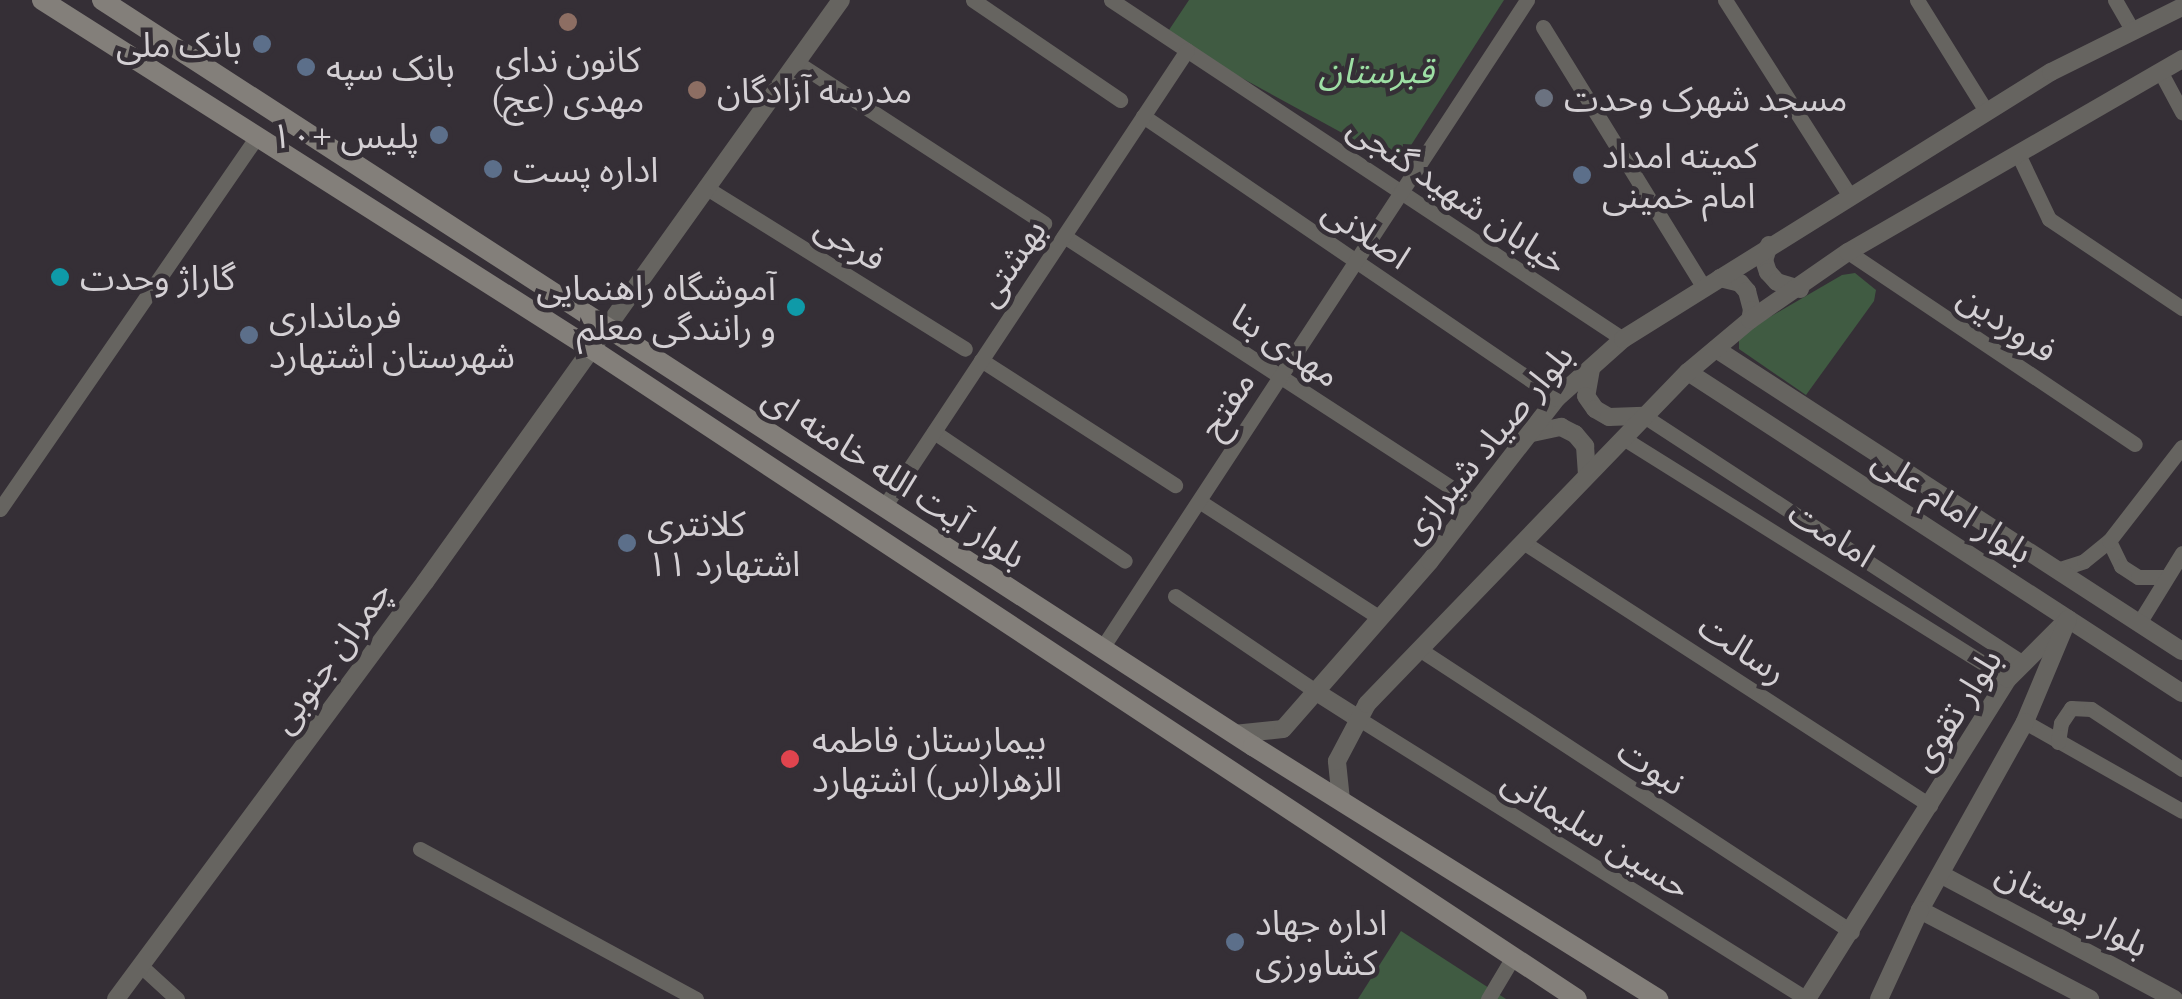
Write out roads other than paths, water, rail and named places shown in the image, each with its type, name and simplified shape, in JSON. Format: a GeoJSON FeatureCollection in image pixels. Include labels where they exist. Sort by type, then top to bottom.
{"type":"FeatureCollection","features":[{"type":"Feature","properties":{"kind":"main road","name":"بلوار آیت الله خامنه ای"},"geometry":{"type":"LineString","coordinates":[[42,0],[590,348],[1577,999]]}},
{"type":"Feature","properties":{"kind":"main road","name":"بلوار آیت الله خامنه ای"},"geometry":{"type":"LineString","coordinates":[[102,0],[1234,734],[1658,999]]}},
{"type":"Feature","properties":{"kind":"street","name":"چمران جنوبی"},"geometry":{"type":"LineString","coordinates":[[116,999],[425,582],[604,326],[841,0]]}},
{"type":"Feature","properties":{"kind":"street"},"geometry":{"type":"LineString","coordinates":[[973,0],[1120,100]]}},
{"type":"Feature","properties":{"kind":"street","name":"خیابان شهید گنجی"},"geometry":{"type":"LineString","coordinates":[[1111,0],[1623,339]]}},
{"type":"Feature","properties":{"kind":"street","name":"مفتح"},"geometry":{"type":"LineString","coordinates":[[1102,648],[1527,0]]}},
{"type":"Feature","properties":{"kind":"street"},"geometry":{"type":"LineString","coordinates":[[1725,0],[1849,196]]}},
{"type":"Feature","properties":{"kind":"street"},"geometry":{"type":"LineString","coordinates":[[1917,0],[1986,111]]}},
{"type":"Feature","properties":{"kind":"street"},"geometry":{"type":"LineString","coordinates":[[2115,0],[2132,28]]}},
{"type":"Feature","properties":{"kind":"street","name":"بلوار صیاد شیرازی"},"geometry":{"type":"LineString","coordinates":[[1234,734],[1283,729],[1318,693],[1476,504],[1558,398],[1623,339],[1986,111],[2132,28],[2182,7]]}},
{"type":"Feature","properties":{"kind":"street"},"geometry":{"type":"LineString","coordinates":[[1544,27],[1712,283],[1740,283],[1747,290],[1750,320]]}},
{"type":"Feature","properties":{"kind":"street","name":"بهشتی"},"geometry":{"type":"LineString","coordinates":[[884,508],[1186,50]]}},
{"type":"Feature","properties":{"kind":"street"},"geometry":{"type":"LineString","coordinates":[[1341,800],[1337,761],[1356,717],[1688,372],[1750,320],[1800,289],[1848,252],[2182,59]]}},
{"type":"Feature","properties":{"kind":"street"},"geometry":{"type":"LineString","coordinates":[[796,62],[1044,223]]}},
{"type":"Feature","properties":{"kind":"street"},"geometry":{"type":"LineString","coordinates":[[2160,71],[2182,112]]}},
{"type":"Feature","properties":{"kind":"street","name":"اصلانی"},"geometry":{"type":"LineString","coordinates":[[1143,116],[1558,398]]}},
{"type":"Feature","properties":{"kind":"street"},"geometry":{"type":"LineString","coordinates":[[0,509],[257,136]]}},
{"type":"Feature","properties":{"kind":"street"},"geometry":{"type":"LineString","coordinates":[[2018,154],[2049,218],[2182,308]]}},
{"type":"Feature","properties":{"kind":"street","name":"فرجی"},"geometry":{"type":"LineString","coordinates":[[705,187],[965,349]]}},
{"type":"Feature","properties":{"kind":"street","name":"مهدی بنا"},"geometry":{"type":"LineString","coordinates":[[1064,236],[1476,504]]}},
{"type":"Feature","properties":{"kind":"street"},"geometry":{"type":"LineString","coordinates":[[1769,246],[1764,260],[1768,272],[1777,282],[1800,289]]}},
{"type":"Feature","properties":{"kind":"street","name":"فروردین"},"geometry":{"type":"LineString","coordinates":[[1848,252],[2135,444]]}},
{"type":"Feature","properties":{"kind":"street","name":"بلوار امام علی"},"geometry":{"type":"LineString","coordinates":[[1716,348],[2182,652]]}},
{"type":"Feature","properties":{"kind":"street"},"geometry":{"type":"LineString","coordinates":[[982,360],[1175,484]]}},
{"type":"Feature","properties":{"kind":"street"},"geometry":{"type":"LineString","coordinates":[[1594,364],[1586,382],[1586,396],[1595,409],[1609,417],[1644,416]]}},
{"type":"Feature","properties":{"kind":"street","name":"بلوار امام علی"},"geometry":{"type":"LineString","coordinates":[[1688,372],[2182,694]]}},
{"type":"Feature","properties":{"kind":"street","name":"امامت"},"geometry":{"type":"LineString","coordinates":[[1644,416],[2022,662]]}},
{"type":"Feature","properties":{"kind":"street"},"geometry":{"type":"LineString","coordinates":[[1532,433],[1561,427],[1575,434],[1589,460],[1587,476]]}},
{"type":"Feature","properties":{"kind":"street"},"geometry":{"type":"LineString","coordinates":[[934,432],[1125,562]]}},
{"type":"Feature","properties":{"kind":"street","name":"امامت"},"geometry":{"type":"LineString","coordinates":[[1623,438],[2008,679]]}},
{"type":"Feature","properties":{"kind":"street"},"geometry":{"type":"LineString","coordinates":[[2057,570],[2084,561],[2110,541],[2182,446]]}},
{"type":"Feature","properties":{"kind":"street"},"geometry":{"type":"LineString","coordinates":[[1199,501],[1380,618]]}},
{"type":"Feature","properties":{"kind":"street"},"geometry":{"type":"LineString","coordinates":[[2110,541],[2121,566],[2138,577],[2164,577]]}},
{"type":"Feature","properties":{"kind":"street","name":"رسالت"},"geometry":{"type":"LineString","coordinates":[[1523,542],[1930,805]]}},
{"type":"Feature","properties":{"kind":"street"},"geometry":{"type":"LineString","coordinates":[[2138,623],[2182,553]]}},
{"type":"Feature","properties":{"kind":"street"},"geometry":{"type":"LineString","coordinates":[[1175,596],[1356,717]]}},
{"type":"Feature","properties":{"kind":"street","name":"بلوار تقوی"},"geometry":{"type":"LineString","coordinates":[[1807,999],[2008,679],[2068,619]]}},
{"type":"Feature","properties":{"kind":"street","name":"بلوار تقوی"},"geometry":{"type":"LineString","coordinates":[[1879,999],[1920,910],[2025,722],[2068,619]]}},
{"type":"Feature","properties":{"kind":"street","name":"نبوت"},"geometry":{"type":"LineString","coordinates":[[1420,650],[1852,932]]}},
{"type":"Feature","properties":{"kind":"street"},"geometry":{"type":"LineString","coordinates":[[2058,742],[2060,724],[2071,708],[2090,710],[2182,769]]}},
{"type":"Feature","properties":{"kind":"street","name":"حسین سلیمانی"},"geometry":{"type":"LineString","coordinates":[[1356,717],[1807,999]]}},
{"type":"Feature","properties":{"kind":"street"},"geometry":{"type":"LineString","coordinates":[[2025,722],[2182,811]]}},
{"type":"Feature","properties":{"kind":"street"},"geometry":{"type":"LineString","coordinates":[[420,850],[696,999]]}},
{"type":"Feature","properties":{"kind":"street","name":"بلوار بوستان"},"geometry":{"type":"LineString","coordinates":[[1942,875],[2174,999]]}},
{"type":"Feature","properties":{"kind":"street","name":"بلوار بوستان"},"geometry":{"type":"LineString","coordinates":[[1920,910],[2090,999]]}},
{"type":"Feature","properties":{"kind":"street"},"geometry":{"type":"LineString","coordinates":[[1488,999],[1512,956]]}},
{"type":"Feature","properties":{"kind":"street"},"geometry":{"type":"LineString","coordinates":[[141,966],[177,999]]}},
{"type":"Feature","properties":{"kind":"place","name":"کانون ندای مهدی (عج)"},"geometry":{"type":"Point","coordinates":[568,22]}},
{"type":"Feature","properties":{"kind":"place","name":"بانک ملی"},"geometry":{"type":"Point","coordinates":[262,44]}},
{"type":"Feature","properties":{"kind":"place","name":"بانک سپه"},"geometry":{"type":"Point","coordinates":[306,67]}},
{"type":"Feature","properties":{"kind":"place","name":"مدرسه آزادگان"},"geometry":{"type":"Point","coordinates":[697,90]}},
{"type":"Feature","properties":{"kind":"place","name":"مسجد شهرک وحدت"},"geometry":{"type":"Point","coordinates":[1544,98]}},
{"type":"Feature","properties":{"kind":"place","name":"پلیس +۱۰"},"geometry":{"type":"Point","coordinates":[439,135]}},
{"type":"Feature","properties":{"kind":"place","name":"اداره پست"},"geometry":{"type":"Point","coordinates":[493,169]}},
{"type":"Feature","properties":{"kind":"place","name":"کمیته امداد امام خمینی"},"geometry":{"type":"Point","coordinates":[1582,175]}},
{"type":"Feature","properties":{"kind":"place","name":"گاراژ وحدت"},"geometry":{"type":"Point","coordinates":[60,277]}},
{"type":"Feature","properties":{"kind":"place","name":"آموشگاه راهنمایی و رانندگی معلم"},"geometry":{"type":"Point","coordinates":[796,307]}},
{"type":"Feature","properties":{"kind":"place","name":"فرمانداری شهرستان اشتهارد"},"geometry":{"type":"Point","coordinates":[249,335]}},
{"type":"Feature","properties":{"kind":"place","name":"کلانتری ۱۱ اشتهارد"},"geometry":{"type":"Point","coordinates":[627,543]}},
{"type":"Feature","properties":{"kind":"place","name":"بیمارستان فاطمه الزهرا(س) اشتهارد"},"geometry":{"type":"Point","coordinates":[790,759]}},
{"type":"Feature","properties":{"kind":"place","name":"اداره جهاد کشاورزی"},"geometry":{"type":"Point","coordinates":[1235,942]}},
{"type":"Feature","properties":{"kind":"park label","name":"قبرستان"},"geometry":{"type":"Point","coordinates":[1376,70]}}]}
